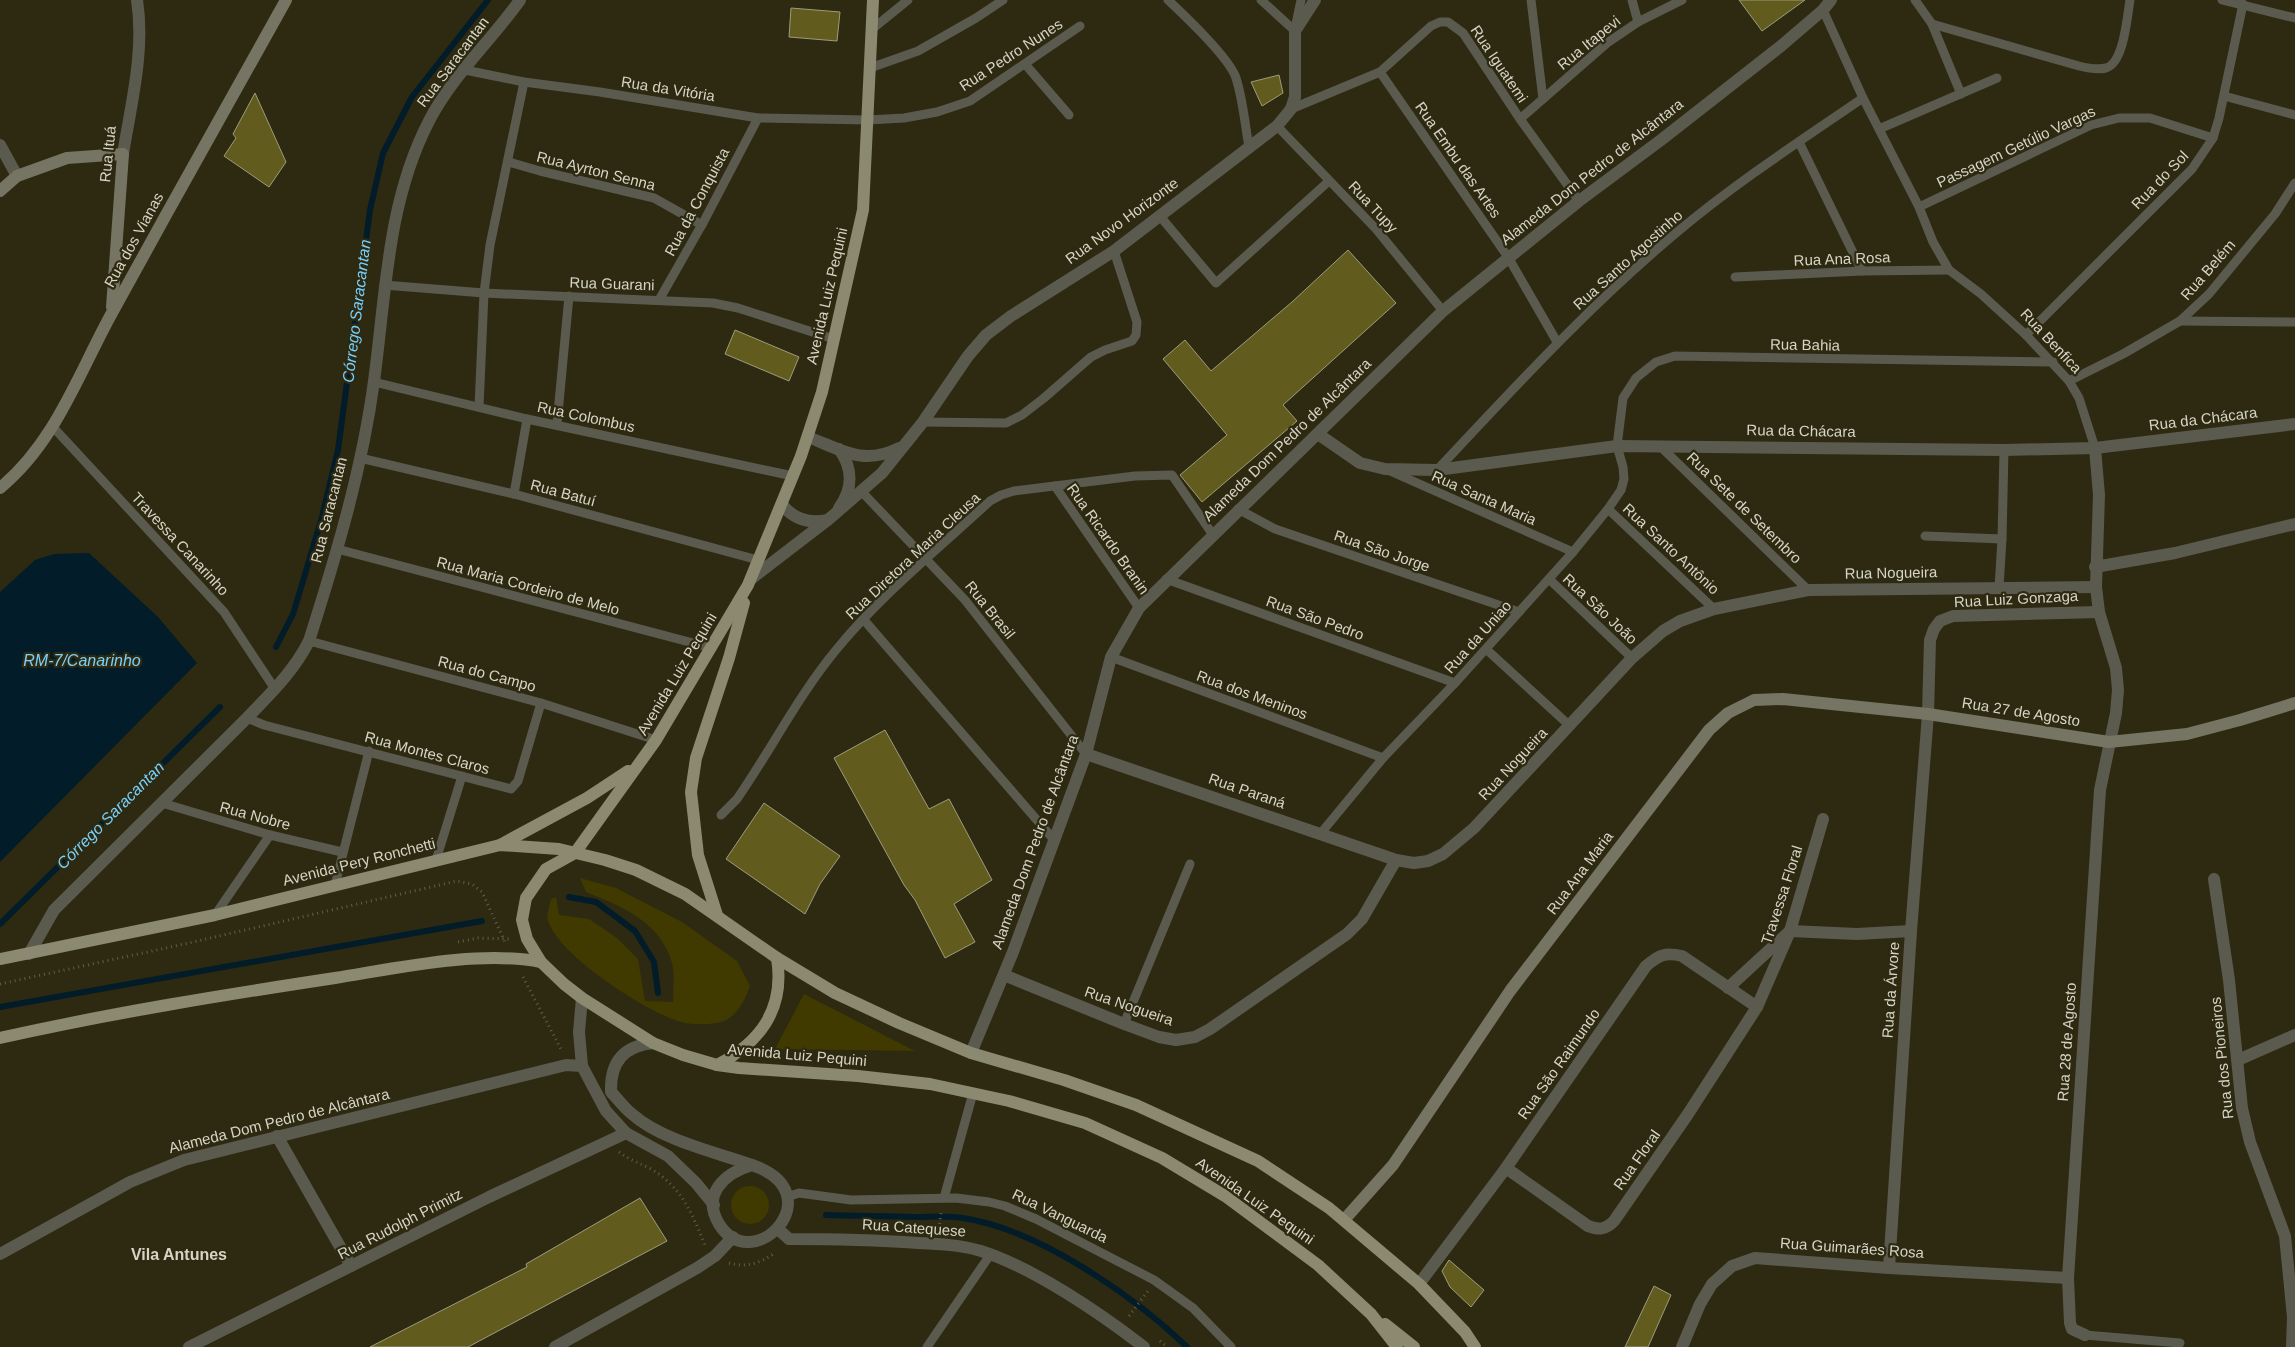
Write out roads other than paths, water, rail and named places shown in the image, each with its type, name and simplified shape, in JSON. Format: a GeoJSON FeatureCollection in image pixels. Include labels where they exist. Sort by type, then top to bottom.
{"type":"FeatureCollection","features":[{"type":"Feature","properties":{"kind":"main road","name":"Avenida Luiz Pequini"},"geometry":{"type":"LineString","coordinates":[[873,0],[863,210],[822,392],[808,437],[750,582],[729,658],[696,758],[691,792],[698,855],[717,914],[776,958],[835,993],[899,1023],[971,1052],[1136,1105],[1258,1160],[1344,1220],[1419,1284],[1465,1332],[1475,1347]]}},
{"type":"Feature","properties":{"kind":"main road","name":"Avenida Luiz Pequini"},"geometry":{"type":"LineString","coordinates":[[750,582],[712,648],[642,761],[575,853],[546,869],[526,898],[522,920],[525,934],[541,962],[582,998],[653,1043],[717,1065],[763,1071],[858,1076],[930,1084],[1009,1101],[1085,1124],[1162,1158],[1226,1196],[1318,1265],[1371,1314],[1397,1347]]}},
{"type":"Feature","properties":{"kind":"main road"},"geometry":{"type":"LineString","coordinates":[[500,845],[587,798],[642,761]]}},
{"type":"Feature","properties":{"kind":"main road","name":"Avenida Pery Ronchetti"},"geometry":{"type":"LineString","coordinates":[[0,959],[215,915],[500,845],[559,849],[636,870],[685,894],[717,914]]}},
{"type":"Feature","properties":{"kind":"main road"},"geometry":{"type":"LineString","coordinates":[[0,1038],[165,1004],[410,966],[500,956],[541,962]]}},
{"type":"Feature","properties":{"kind":"main road"},"geometry":{"type":"LineString","coordinates":[[717,1065],[741,1050],[763,1027],[773,1008],[779,987],[776,958]]}},
{"type":"Feature","properties":{"kind":"main road"},"geometry":{"type":"LineString","coordinates":[[1371,1314],[1414,1347]]}},
{"type":"Feature","properties":{"kind":"street","name":"Rua Ituá"},"geometry":{"type":"LineString","coordinates":[[112,312],[123,154],[137,64],[141,22],[137,0]]}},
{"type":"Feature","properties":{"kind":"street","name":"Rua dos Vianas"},"geometry":{"type":"LineString","coordinates":[[0,488],[32,455],[53,427],[112,312],[286,0]]}},
{"type":"Feature","properties":{"kind":"street","name":"Rua Saracantan"},"geometry":{"type":"LineString","coordinates":[[29,954],[54,910],[275,689],[292,668],[309,641],[337,549],[360,458],[374,382],[392,228],[411,163],[429,120],[450,88],[520,0]]}},
{"type":"Feature","properties":{"kind":"street"},"geometry":{"type":"LineString","coordinates":[[1295,31],[1315,0]]}},
{"type":"Feature","properties":{"kind":"street","name":"Alameda Dom Pedro de Alcântara"},"geometry":{"type":"LineString","coordinates":[[971,1052],[1004,975],[1086,754],[1111,657],[1139,608],[1166,579],[1443,311],[1579,201],[1661,140],[1781,46],[1823,10],[1831,0]]}},
{"type":"Feature","properties":{"kind":"street","name":"Rua Novo Horizonte"},"geometry":{"type":"LineString","coordinates":[[750,582],[862,492],[882,473],[923,422],[968,356],[986,335],[1011,316],[1114,251],[1277,126],[1291,109],[1296,82],[1295,31]]}},
{"type":"Feature","properties":{"kind":"street"},"geometry":{"type":"LineString","coordinates":[[0,145],[17,176]]}},
{"type":"Feature","properties":{"kind":"street"},"geometry":{"type":"LineString","coordinates":[[0,191],[17,176],[67,158],[123,154]]}},
{"type":"Feature","properties":{"kind":"street","name":"Rua da Chácara"},"geometry":{"type":"LineString","coordinates":[[1318,434],[1360,463],[1385,469],[1437,470],[1617,446],[2004,450],[2095,448],[2295,424]]}},
{"type":"Feature","properties":{"kind":"street","name":"Rua Novo Horizonte"},"geometry":{"type":"LineString","coordinates":[[808,437],[859,456],[872,458],[901,447]]}},
{"type":"Feature","properties":{"kind":"street","name":"Rua Benfica"},"geometry":{"type":"LineString","coordinates":[[2095,448],[2099,495],[2096,587],[2099,612],[2116,668],[2118,690],[2116,713],[2109,742]]}},
{"type":"Feature","properties":{"kind":"street"},"geometry":{"type":"LineString","coordinates":[[782,505],[791,514],[806,521],[819,522],[829,519],[841,505],[850,484],[850,469],[839,449]]}},
{"type":"Feature","properties":{"kind":"street"},"geometry":{"type":"LineString","coordinates":[[2096,567],[2175,553],[2295,524]]}},
{"type":"Feature","properties":{"kind":"street","name":"Rua Nogueira"},"geometry":{"type":"LineString","coordinates":[[1004,975],[1159,1037],[1176,1040],[1194,1037],[1210,1029],[1347,934],[1362,919],[1396,860],[1414,863],[1428,861],[1443,854],[1474,828],[1632,658],[1663,631],[1680,621],[1714,609],[1808,590],[2096,587]]}},
{"type":"Feature","properties":{"kind":"street","name":"Rua Luiz Gonzaga"},"geometry":{"type":"LineString","coordinates":[[1928,714],[1930,640],[1934,629],[1940,621],[1953,616],[2099,612]]}},
{"type":"Feature","properties":{"kind":"street","name":"Rua Ana Maria"},"geometry":{"type":"LineString","coordinates":[[1344,1220],[1393,1165],[1510,992],[1709,730],[1728,713],[1754,700],[1783,699],[1928,714]]}},
{"type":"Feature","properties":{"kind":"street","name":"Rua 27 de Agosto"},"geometry":{"type":"LineString","coordinates":[[1928,714],[2109,742],[2187,734],[2295,703]]}},
{"type":"Feature","properties":{"kind":"street","name":"Rua da Árvore"},"geometry":{"type":"LineString","coordinates":[[1889,1268],[1911,931],[1928,714]]}},
{"type":"Feature","properties":{"kind":"street","name":"Rua 28 de Agosto"},"geometry":{"type":"LineString","coordinates":[[2085,1335],[2072,1329],[2070,1323],[2068,1278],[2099,799],[2109,742]]}},
{"type":"Feature","properties":{"kind":"street","name":"Rua Paraná"},"geometry":{"type":"LineString","coordinates":[[1086,754],[1396,860]]}},
{"type":"Feature","properties":{"kind":"street","name":"Travessa Floral"},"geometry":{"type":"LineString","coordinates":[[1757,1007],[1790,931],[1823,819]]}},
{"type":"Feature","properties":{"kind":"street","name":"Rua dos Pioneiros"},"geometry":{"type":"LineString","coordinates":[[2214,879],[2229,980],[2242,1108],[2250,1142],[2290,1234],[2293,1317],[2292,1347]]}},
{"type":"Feature","properties":{"kind":"street"},"geometry":{"type":"LineString","coordinates":[[1728,988],[1790,931],[1857,934],[1911,931]]}},
{"type":"Feature","properties":{"kind":"street","name":"Rua São Raimundo"},"geometry":{"type":"LineString","coordinates":[[1419,1284],[1506,1168],[1646,966],[1658,955],[1670,953],[1682,956],[1757,1007]]}},
{"type":"Feature","properties":{"kind":"street"},"geometry":{"type":"LineString","coordinates":[[582,998],[579,1032],[582,1066],[606,1111],[626,1133],[640,1142],[660,1149],[696,1183],[714,1205]]}},
{"type":"Feature","properties":{"kind":"street","name":"Rua Floral"},"geometry":{"type":"LineString","coordinates":[[1506,1168],[1588,1226],[1598,1230],[1606,1228],[1614,1222],[1688,1114],[1757,1007]]}},
{"type":"Feature","properties":{"kind":"street"},"geometry":{"type":"LineString","coordinates":[[2238,1060],[2295,1035]]}},
{"type":"Feature","properties":{"kind":"street"},"geometry":{"type":"LineString","coordinates":[[653,1043],[634,1047],[620,1057],[612,1075],[611,1092],[632,1115],[648,1126],[679,1140],[752,1165],[770,1172],[778,1178],[787,1194],[787,1212],[778,1229],[771,1236],[753,1241],[733,1237],[719,1224],[714,1205],[715,1193],[729,1173],[752,1165]]}},
{"type":"Feature","properties":{"kind":"street","name":"Alameda Dom Pedro de Alcântara"},"geometry":{"type":"LineString","coordinates":[[0,1254],[149,1173],[184,1160],[566,1065],[582,1066]]}},
{"type":"Feature","properties":{"kind":"street","name":"Rua Rudolph Primitz"},"geometry":{"type":"LineString","coordinates":[[189,1347],[489,1197],[626,1133]]}},
{"type":"Feature","properties":{"kind":"street"},"geometry":{"type":"LineString","coordinates":[[277,1136],[351,1266]]}},
{"type":"Feature","properties":{"kind":"street","name":"Rua Catequese"},"geometry":{"type":"LineString","coordinates":[[778,1229],[789,1239],[880,1240],[961,1246],[990,1255],[1024,1269],[1056,1288],[1144,1347]]}},
{"type":"Feature","properties":{"kind":"street"},"geometry":{"type":"LineString","coordinates":[[555,1347],[697,1268],[715,1256],[733,1237]]}},
{"type":"Feature","properties":{"kind":"street","name":"Rua Guimarães Rosa"},"geometry":{"type":"LineString","coordinates":[[1682,1347],[1700,1304],[1712,1284],[1732,1266],[1755,1258],[2068,1278]]}},
{"type":"Feature","properties":{"kind":"lane"},"geometry":{"type":"LineString","coordinates":[[872,30],[908,0]]}},
{"type":"Feature","properties":{"kind":"lane"},"geometry":{"type":"LineString","coordinates":[[870,68],[918,51],[976,18],[1003,0]]}},
{"type":"Feature","properties":{"kind":"lane"},"geometry":{"type":"LineString","coordinates":[[1168,0],[1220,54],[1236,77],[1249,147]]}},
{"type":"Feature","properties":{"kind":"lane"},"geometry":{"type":"LineString","coordinates":[[1261,0],[1295,31]]}},
{"type":"Feature","properties":{"kind":"lane"},"geometry":{"type":"LineString","coordinates":[[1295,31],[1301,0]]}},
{"type":"Feature","properties":{"kind":"lane"},"geometry":{"type":"LineString","coordinates":[[1531,0],[1543,100]]}},
{"type":"Feature","properties":{"kind":"lane"},"geometry":{"type":"LineString","coordinates":[[1632,0],[1638,22]]}},
{"type":"Feature","properties":{"kind":"lane","name":"Rua Itapevi"},"geometry":{"type":"LineString","coordinates":[[1520,119],[1607,43],[1638,22],[1682,0]]}},
{"type":"Feature","properties":{"kind":"lane"},"geometry":{"type":"LineString","coordinates":[[1915,0],[1932,24],[1961,94]]}},
{"type":"Feature","properties":{"kind":"lane"},"geometry":{"type":"LineString","coordinates":[[1932,24],[2079,66],[2098,69],[2108,68],[2115,62],[2120,52],[2130,0]]}},
{"type":"Feature","properties":{"kind":"lane"},"geometry":{"type":"LineString","coordinates":[[2222,0],[2254,4],[2295,18]]}},
{"type":"Feature","properties":{"kind":"lane","name":"Rua do Sol"},"geometry":{"type":"LineString","coordinates":[[2026,335],[2192,169],[2213,138],[2224,96],[2242,4]]}},
{"type":"Feature","properties":{"kind":"lane","name":"Rua Benfica"},"geometry":{"type":"LineString","coordinates":[[1823,10],[1863,98],[1919,207],[1933,242],[1949,270],[1982,294],[2026,335],[2069,381],[2079,398],[2095,448]]}},
{"type":"Feature","properties":{"kind":"lane","name":"Rua Iguatemi"},"geometry":{"type":"LineString","coordinates":[[1291,109],[1380,72],[1431,26],[1440,22],[1448,22],[1463,33],[1520,119],[1579,201]]}},
{"type":"Feature","properties":{"kind":"lane","name":"Rua Pedro Nunes"},"geometry":{"type":"LineString","coordinates":[[868,120],[904,118],[937,112],[970,102],[1080,26]]}},
{"type":"Feature","properties":{"kind":"lane"},"geometry":{"type":"LineString","coordinates":[[1025,64],[1069,115]]}},
{"type":"Feature","properties":{"kind":"lane","name":"Rua da Vitória"},"geometry":{"type":"LineString","coordinates":[[465,70],[524,82],[609,93],[758,118],[868,120]]}},
{"type":"Feature","properties":{"kind":"lane","name":"Rua Embu das Artes"},"geometry":{"type":"LineString","coordinates":[[1380,72],[1508,257],[1557,342]]}},
{"type":"Feature","properties":{"kind":"lane"},"geometry":{"type":"LineString","coordinates":[[1879,129],[1997,78]]}},
{"type":"Feature","properties":{"kind":"lane"},"geometry":{"type":"LineString","coordinates":[[479,407],[484,293],[496,211],[509,162],[524,82]]}},
{"type":"Feature","properties":{"kind":"lane"},"geometry":{"type":"LineString","coordinates":[[2224,96],[2295,115]]}},
{"type":"Feature","properties":{"kind":"lane","name":"Rua Santo Agostinho"},"geometry":{"type":"LineString","coordinates":[[1437,470],[1557,342],[1676,233],[1799,142],[1863,98]]}},
{"type":"Feature","properties":{"kind":"lane","name":"Rua da Conquista"},"geometry":{"type":"LineString","coordinates":[[659,300],[702,225],[758,118]]}},
{"type":"Feature","properties":{"kind":"lane","name":"Passagem Getúlio Vargas"},"geometry":{"type":"LineString","coordinates":[[1919,207],[2091,125],[2119,118],[2150,118],[2213,138]]}},
{"type":"Feature","properties":{"kind":"lane","name":"Rua Tupy"},"geometry":{"type":"LineString","coordinates":[[1277,126],[1376,229],[1443,311]]}},
{"type":"Feature","properties":{"kind":"lane"},"geometry":{"type":"LineString","coordinates":[[1799,142],[1862,271]]}},
{"type":"Feature","properties":{"kind":"lane","name":"Rua Ayrton Senna"},"geometry":{"type":"LineString","coordinates":[[509,162],[654,198],[702,225]]}},
{"type":"Feature","properties":{"kind":"lane"},"geometry":{"type":"LineString","coordinates":[[1159,216],[1216,283],[1329,180]]}},
{"type":"Feature","properties":{"kind":"lane","name":"Rua Belém"},"geometry":{"type":"LineString","coordinates":[[2069,381],[2123,354],[2180,321],[2209,294],[2275,214],[2295,183]]}},
{"type":"Feature","properties":{"kind":"lane"},"geometry":{"type":"LineString","coordinates":[[923,422],[1006,423],[1022,415],[1044,398],[1091,357],[1132,340],[1136,335],[1137,322],[1114,251]]}},
{"type":"Feature","properties":{"kind":"lane","name":"Rua Ana Rosa"},"geometry":{"type":"LineString","coordinates":[[1735,277],[1862,271],[1949,270]]}},
{"type":"Feature","properties":{"kind":"lane","name":"Rua Guarani"},"geometry":{"type":"LineString","coordinates":[[384,285],[484,293],[714,303],[738,308],[834,339]]}},
{"type":"Feature","properties":{"kind":"lane"},"geometry":{"type":"LineString","coordinates":[[557,424],[569,296]]}},
{"type":"Feature","properties":{"kind":"lane"},"geometry":{"type":"LineString","coordinates":[[2180,321],[2295,322]]}},
{"type":"Feature","properties":{"kind":"lane","name":"Rua Bahia"},"geometry":{"type":"LineString","coordinates":[[1617,446],[1623,398],[1636,378],[1656,362],[1674,356],[2053,362]]}},
{"type":"Feature","properties":{"kind":"lane","name":"Rua Colombus"},"geometry":{"type":"LineString","coordinates":[[374,382],[527,419],[793,476]]}},
{"type":"Feature","properties":{"kind":"lane"},"geometry":{"type":"LineString","coordinates":[[514,494],[527,419]]}},
{"type":"Feature","properties":{"kind":"lane","name":"Travessa Canarinho"},"geometry":{"type":"LineString","coordinates":[[53,427],[224,612],[275,689]]}},
{"type":"Feature","properties":{"kind":"lane","name":"Rua da Uniao"},"geometry":{"type":"LineString","coordinates":[[1320,833],[1383,758],[1520,612],[1608,509],[1621,490],[1624,479],[1623,467],[1617,446]]}},
{"type":"Feature","properties":{"kind":"lane","name":"Rua Sete de Setembro"},"geometry":{"type":"LineString","coordinates":[[1660,446],[1808,590]]}},
{"type":"Feature","properties":{"kind":"lane"},"geometry":{"type":"LineString","coordinates":[[1999,588],[2004,450]]}},
{"type":"Feature","properties":{"kind":"lane","name":"Rua Batuí"},"geometry":{"type":"LineString","coordinates":[[360,458],[514,494],[758,560]]}},
{"type":"Feature","properties":{"kind":"lane","name":"Rua Santa Maria"},"geometry":{"type":"LineString","coordinates":[[1385,469],[1573,552]]}},
{"type":"Feature","properties":{"kind":"lane","name":"Rua Diretora Maria Cleusa"},"geometry":{"type":"LineString","coordinates":[[721,815],[737,799],[812,683],[836,650],[926,560],[1001,494],[1135,476],[1172,475],[1213,535]]}},
{"type":"Feature","properties":{"kind":"lane","name":"Rua Ricardo Branin"},"geometry":{"type":"LineString","coordinates":[[1055,486],[1139,608]]}},
{"type":"Feature","properties":{"kind":"lane","name":"Rua Brasil"},"geometry":{"type":"LineString","coordinates":[[862,492],[965,600],[1086,754]]}},
{"type":"Feature","properties":{"kind":"lane","name":"Rua São Jorge"},"geometry":{"type":"LineString","coordinates":[[1238,509],[1274,530],[1520,612]]}},
{"type":"Feature","properties":{"kind":"lane","name":"Rua Santo Antônio"},"geometry":{"type":"LineString","coordinates":[[1608,509],[1714,609]]}},
{"type":"Feature","properties":{"kind":"lane"},"geometry":{"type":"LineString","coordinates":[[1925,536],[2002,539]]}},
{"type":"Feature","properties":{"kind":"lane","name":"Rua Maria Cordeiro de Melo"},"geometry":{"type":"LineString","coordinates":[[337,549],[712,648]]}},
{"type":"Feature","properties":{"kind":"lane","name":"Rua São Pedro"},"geometry":{"type":"LineString","coordinates":[[1166,579],[1455,683]]}},
{"type":"Feature","properties":{"kind":"lane","name":"Rua São João"},"geometry":{"type":"LineString","coordinates":[[1549,579],[1632,658]]}},
{"type":"Feature","properties":{"kind":"lane"},"geometry":{"type":"LineString","coordinates":[[864,620],[1055,841]]}},
{"type":"Feature","properties":{"kind":"lane","name":"Rua do Campo"},"geometry":{"type":"LineString","coordinates":[[309,641],[541,703],[656,740]]}},
{"type":"Feature","properties":{"kind":"lane"},"geometry":{"type":"LineString","coordinates":[[1486,649],[1570,726]]}},
{"type":"Feature","properties":{"kind":"lane","name":"Rua dos Meninos"},"geometry":{"type":"LineString","coordinates":[[1111,657],[1383,758]]}},
{"type":"Feature","properties":{"kind":"lane","name":"Rua Montes Claros"},"geometry":{"type":"LineString","coordinates":[[247,718],[264,725],[369,751],[507,789],[515,786],[541,703]]}},
{"type":"Feature","properties":{"kind":"lane"},"geometry":{"type":"LineString","coordinates":[[335,885],[369,751]]}},
{"type":"Feature","properties":{"kind":"lane"},"geometry":{"type":"LineString","coordinates":[[436,860],[462,776]]}},
{"type":"Feature","properties":{"kind":"lane","name":"Rua Nobre"},"geometry":{"type":"LineString","coordinates":[[162,803],[270,835],[342,852]]}},
{"type":"Feature","properties":{"kind":"lane"},"geometry":{"type":"LineString","coordinates":[[215,915],[270,835]]}},
{"type":"Feature","properties":{"kind":"lane"},"geometry":{"type":"LineString","coordinates":[[1124,1024],[1190,864]]}},
{"type":"Feature","properties":{"kind":"lane"},"geometry":{"type":"LineString","coordinates":[[943,1202],[973,1093]]}},
{"type":"Feature","properties":{"kind":"lane","name":"Rua Vanguarda"},"geometry":{"type":"LineString","coordinates":[[787,1194],[850,1200],[943,1202],[956,1198],[989,1202],[1021,1212],[1154,1280],[1193,1308],[1231,1347]]}},
{"type":"Feature","properties":{"kind":"lane"},"geometry":{"type":"LineString","coordinates":[[927,1347],[990,1255]]}},
{"type":"Feature","properties":{"kind":"lane"},"geometry":{"type":"LineString","coordinates":[[2085,1335],[2180,1343]]}},
{"type":"Feature","properties":{"kind":"water","name":"RM-7/Canarinho"},"geometry":{"type":"Polygon","coordinates":[[[89,553],[158,617],[197,663],[0,862],[0,592],[35,560],[54,554],[89,553]]]}},
{"type":"Feature","properties":{"kind":"waterway","name":"Córrego Saracantan"},"geometry":{"type":"LineString","coordinates":[[276,647],[293,614],[322,517],[338,450],[370,210],[383,153],[412,97],[488,0]]}},
{"type":"Feature","properties":{"kind":"waterway","name":"Córrego Saracantan"},"geometry":{"type":"LineString","coordinates":[[0,924],[220,707]]}},
{"type":"Feature","properties":{"kind":"waterway"},"geometry":{"type":"LineString","coordinates":[[569,897],[596,902],[635,931],[654,962],[658,993]]}},
{"type":"Feature","properties":{"kind":"waterway"},"geometry":{"type":"LineString","coordinates":[[0,1007],[482,921]]}},
{"type":"Feature","properties":{"kind":"waterway"},"geometry":{"type":"LineString","coordinates":[[826,1215],[957,1217],[992,1225],[1022,1235],[1052,1250],[1112,1286],[1140,1306],[1187,1347]]}},
{"type":"Feature","properties":{"kind":"district","name":"Vila Antunes"},"geometry":{"type":"Point","coordinates":[179,1254]}}]}
